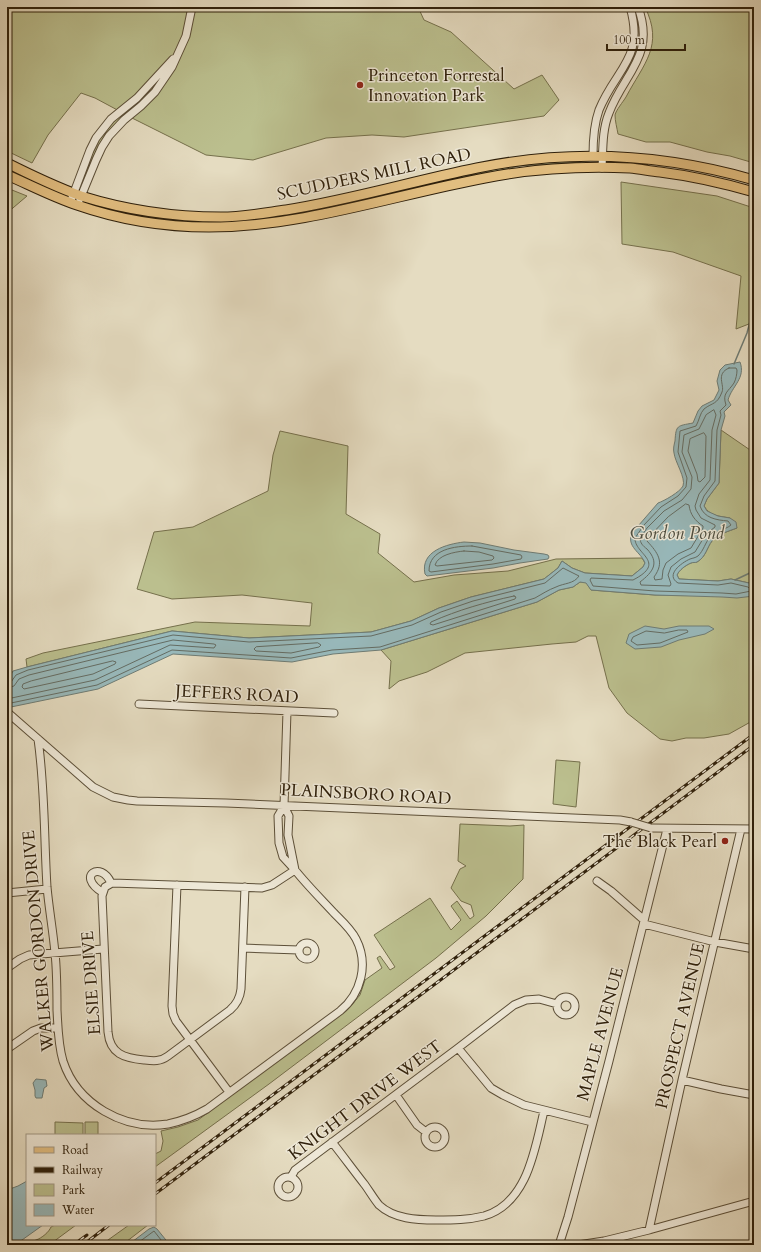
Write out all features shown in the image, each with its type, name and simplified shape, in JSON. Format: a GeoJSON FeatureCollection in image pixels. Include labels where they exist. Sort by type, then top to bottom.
{"type":"FeatureCollection","features":[{"type":"Feature","properties":{"kind":"main road","name":"SCUDDERS MILL ROAD"},"geometry":{"type":"LineString","coordinates":[[7,163],[78,194],[109,204],[144,211],[185,216],[224,217],[265,213],[329,202],[499,163],[547,158],[602,156],[642,158],[682,163],[726,172],[754,180]]}},
{"type":"Feature","properties":{"kind":"main road","name":"SCUDDERS MILL ROAD"},"geometry":{"type":"LineString","coordinates":[[7,175],[74,204],[114,216],[169,225],[209,227],[245,226],[302,218],[485,178],[528,171],[631,168],[692,176],[754,192]]}},
{"type":"Feature","properties":{"kind":"street"},"geometry":{"type":"LineString","coordinates":[[78,194],[91,173],[102,147],[109,136],[124,120],[151,97],[164,80],[180,51],[186,36],[192,7]]}},
{"type":"Feature","properties":{"kind":"street"},"geometry":{"type":"LineString","coordinates":[[593,156],[595,128],[599,110],[624,68],[632,50],[634,32],[630,7]]}},
{"type":"Feature","properties":{"kind":"street"},"geometry":{"type":"LineString","coordinates":[[602,168],[604,128],[609,112],[635,66],[641,50],[644,35],[642,18],[638,7]]}},
{"type":"Feature","properties":{"kind":"street"},"geometry":{"type":"LineString","coordinates":[[74,204],[90,150],[96,138],[111,119],[137,98],[180,51]]}},
{"type":"Feature","properties":{"kind":"street"},"geometry":{"type":"LineString","coordinates":[[144,90],[151,97]]}},
{"type":"Feature","properties":{"kind":"street","name":"JEFFERS ROAD"},"geometry":{"type":"LineString","coordinates":[[139,704],[334,713]]}},
{"type":"Feature","properties":{"kind":"street"},"geometry":{"type":"LineString","coordinates":[[111,883],[102,872],[98,871],[92,874],[90,878],[91,883],[102,892],[105,887],[116,882],[262,888],[268,887],[295,870],[289,840],[289,816],[284,806],[287,711]]}},
{"type":"Feature","properties":{"kind":"street","name":"PLAINSBORO ROAD"},"geometry":{"type":"LineString","coordinates":[[7,712],[93,787],[108,795],[121,799],[137,801],[177,801],[604,819],[631,822],[651,828],[667,829],[754,829]]}},
{"type":"Feature","properties":{"kind":"street","name":"WALKER GORDON DRIVE"},"geometry":{"type":"LineString","coordinates":[[38,739],[41,763],[48,889],[55,953],[57,1028],[64,1061],[80,1091],[97,1106],[117,1118],[134,1123],[161,1125],[175,1122],[207,1109],[344,1008],[354,995],[360,981],[362,970],[360,949],[356,939],[347,926],[283,857],[279,842],[278,816],[284,806]]}},
{"type":"Feature","properties":{"kind":"street","name":"MAPLE AVENUE"},"geometry":{"type":"LineString","coordinates":[[559,1245],[568,1217],[667,829]]}},
{"type":"Feature","properties":{"kind":"street","name":"PROSPECT AVENUE"},"geometry":{"type":"LineString","coordinates":[[649,1230],[740,829]]}},
{"type":"Feature","properties":{"kind":"street"},"geometry":{"type":"LineString","coordinates":[[597,881],[611,891],[644,922],[715,942],[754,950]]}},
{"type":"Feature","properties":{"kind":"street"},"geometry":{"type":"LineString","coordinates":[[177,885],[172,1010],[174,1017],[229,1092]]}},
{"type":"Feature","properties":{"kind":"street","name":"ELSIE DRIVE"},"geometry":{"type":"LineString","coordinates":[[102,892],[103,949],[108,1034],[110,1043],[116,1051],[129,1059],[159,1061],[230,1010],[238,1001],[241,991],[245,888]]}},
{"type":"Feature","properties":{"kind":"street"},"geometry":{"type":"LineString","coordinates":[[8,890],[48,889]]}},
{"type":"Feature","properties":{"kind":"street"},"geometry":{"type":"LineString","coordinates":[[243,948],[299,950]]}},
{"type":"Feature","properties":{"kind":"street"},"geometry":{"type":"LineString","coordinates":[[7,968],[26,956],[103,949]]}},
{"type":"Feature","properties":{"kind":"street","name":"KNIGHT DRIVE WEST"},"geometry":{"type":"LineString","coordinates":[[291,1177],[295,1170],[514,1005],[526,1000],[539,999],[557,1004]]}},
{"type":"Feature","properties":{"kind":"street"},"geometry":{"type":"LineString","coordinates":[[7,1049],[33,1030],[41,1028],[57,1028]]}},
{"type":"Feature","properties":{"kind":"street"},"geometry":{"type":"LineString","coordinates":[[458,1048],[491,1088],[503,1095],[524,1105],[592,1122]]}},
{"type":"Feature","properties":{"kind":"street"},"geometry":{"type":"LineString","coordinates":[[682,1080],[754,1095]]}},
{"type":"Feature","properties":{"kind":"street"},"geometry":{"type":"LineString","coordinates":[[396,1095],[417,1125],[426,1132]]}},
{"type":"Feature","properties":{"kind":"street"},"geometry":{"type":"LineString","coordinates":[[332,1142],[379,1205],[392,1214],[405,1218],[423,1220],[466,1220],[486,1216],[498,1210],[510,1200],[519,1189],[527,1175],[544,1111]]}},
{"type":"Feature","properties":{"kind":"street"},"geometry":{"type":"LineString","coordinates":[[578,1245],[604,1241],[649,1230],[754,1201]]}},
{"type":"Feature","properties":{"kind":"green space","name":"Princeton Forrestal Innovation Park"},"geometry":{"type":"Polygon","coordinates":[[[7,7],[418,7],[424,20],[451,32],[514,89],[542,75],[559,100],[544,116],[404,137],[372,135],[326,138],[253,160],[206,155],[126,115],[89,171],[85,170],[98,141],[111,124],[123,113],[95,98],[81,93],[48,135],[32,163],[7,151],[7,7]]]}},
{"type":"Feature","properties":{"kind":"green space"},"geometry":{"type":"Polygon","coordinates":[[[645,7],[754,7],[754,163],[670,142],[646,142],[618,134],[615,115],[645,64],[652,44],[653,33],[645,7]]]}},
{"type":"Feature","properties":{"kind":"green space"},"geometry":{"type":"Polygon","coordinates":[[[581,160],[581,162],[519,166],[357,204],[307,213],[353,202],[375,194],[509,165],[581,160]]]}},
{"type":"Feature","properties":{"kind":"green space"},"geometry":{"type":"Polygon","coordinates":[[[621,182],[717,196],[754,208],[754,322],[736,329],[741,276],[673,252],[622,244],[621,182]]]}},
{"type":"Feature","properties":{"kind":"green space"},"geometry":{"type":"Polygon","coordinates":[[[7,188],[27,196],[7,213],[7,188]]]}},
{"type":"Feature","properties":{"kind":"green space"},"geometry":{"type":"Polygon","coordinates":[[[85,203],[116,211],[286,214],[286,216],[234,224],[152,220],[85,205],[85,203]]]}},
{"type":"Feature","properties":{"kind":"green space"},"geometry":{"type":"Polygon","coordinates":[[[721,430],[753,452],[751,467],[754,468],[754,586],[749,583],[731,579],[718,581],[679,579],[677,575],[685,566],[700,560],[710,543],[717,536],[737,528],[730,518],[712,514],[704,506],[707,499],[719,483],[721,430]]]}},
{"type":"Feature","properties":{"kind":"green space"},"geometry":{"type":"Polygon","coordinates":[[[280,431],[348,446],[346,514],[380,534],[378,553],[414,582],[454,575],[508,571],[556,559],[642,558],[645,563],[643,567],[632,576],[585,573],[572,568],[562,561],[558,568],[544,579],[471,597],[439,608],[411,621],[371,632],[249,638],[172,631],[27,667],[26,659],[43,653],[195,622],[310,626],[312,603],[242,595],[172,599],[137,589],[154,532],[193,527],[268,491],[273,455],[280,431]]]}},
{"type":"Feature","properties":{"kind":"green space"},"geometry":{"type":"Polygon","coordinates":[[[580,582],[586,582],[591,590],[655,595],[754,596],[754,720],[729,734],[704,738],[686,738],[672,741],[660,739],[627,713],[609,688],[596,636],[588,636],[576,642],[465,653],[427,672],[399,681],[389,689],[391,661],[381,650],[537,602],[559,590],[573,587],[580,582]]]}},
{"type":"Feature","properties":{"kind":"green space"},"geometry":{"type":"Polygon","coordinates":[[[556,760],[580,762],[576,807],[553,804],[556,760]]]}},
{"type":"Feature","properties":{"kind":"green space"},"geometry":{"type":"Polygon","coordinates":[[[460,824],[510,826],[524,825],[523,879],[486,916],[436,958],[269,1084],[156,1166],[156,1154],[161,1151],[163,1141],[161,1131],[198,1120],[350,1007],[360,995],[365,980],[382,968],[377,958],[380,956],[390,970],[395,967],[374,935],[430,898],[451,930],[461,920],[451,906],[457,901],[470,919],[474,916],[471,905],[461,901],[451,888],[460,869],[466,866],[458,861],[460,824]]]}},
{"type":"Feature","properties":{"kind":"green space"},"geometry":{"type":"Polygon","coordinates":[[[55,1122],[83,1123],[83,1134],[55,1134],[55,1122]]]}},
{"type":"Feature","properties":{"kind":"green space"},"geometry":{"type":"Polygon","coordinates":[[[85,1122],[98,1122],[98,1134],[85,1134],[85,1122]]]}},
{"type":"Feature","properties":{"kind":"green space"},"geometry":{"type":"Polygon","coordinates":[[[75,1226],[49,1245],[21,1245],[41,1238],[51,1227],[75,1226]]]}},
{"type":"Feature","properties":{"kind":"green space"},"geometry":{"type":"Polygon","coordinates":[[[128,1226],[147,1226],[122,1245],[101,1245],[128,1226]]]}},
{"type":"Feature","properties":{"kind":"water","name":"Gordon Pond"},"geometry":{"type":"Polygon","coordinates":[[[740,362],[740,377],[728,400],[731,405],[724,412],[725,416],[721,430],[719,483],[707,499],[704,506],[707,511],[718,516],[730,518],[736,522],[737,528],[717,536],[710,543],[700,560],[685,566],[677,575],[679,579],[718,581],[731,579],[749,583],[754,586],[754,596],[737,598],[655,595],[591,590],[586,583],[580,582],[573,587],[559,590],[537,602],[381,650],[333,654],[292,662],[173,654],[98,689],[11,707],[7,710],[7,682],[13,671],[172,631],[249,638],[371,632],[411,621],[439,608],[471,597],[544,579],[558,568],[562,561],[572,568],[585,573],[632,576],[643,567],[645,563],[632,546],[632,533],[658,503],[675,493],[683,486],[684,483],[674,452],[678,427],[693,423],[702,406],[714,400],[719,390],[717,381],[720,370],[725,365],[740,362]]]}},
{"type":"Feature","properties":{"kind":"water"},"geometry":{"type":"Polygon","coordinates":[[[464,542],[480,543],[544,554],[548,555],[549,557],[548,559],[493,568],[427,576],[425,574],[425,566],[431,554],[443,547],[464,542]]]}},
{"type":"Feature","properties":{"kind":"water"},"geometry":{"type":"Polygon","coordinates":[[[645,626],[664,629],[679,626],[709,626],[714,629],[705,634],[679,640],[661,647],[635,649],[626,643],[629,634],[645,626]]]}},
{"type":"Feature","properties":{"kind":"water"},"geometry":{"type":"Polygon","coordinates":[[[36,1079],[46,1080],[47,1086],[44,1088],[42,1098],[36,1098],[35,1096],[33,1083],[36,1079]]]}},
{"type":"Feature","properties":{"kind":"water"},"geometry":{"type":"Polygon","coordinates":[[[26,1182],[26,1226],[42,1226],[15,1245],[7,1245],[7,1190],[26,1182]]]}},
{"type":"Feature","properties":{"kind":"water"},"geometry":{"type":"Polygon","coordinates":[[[154,1227],[170,1245],[128,1245],[149,1229],[154,1227]]]}},
{"type":"Feature","properties":{"kind":"waterway"},"geometry":{"type":"LineString","coordinates":[[734,364],[747,333],[754,306]]}},
{"type":"Feature","properties":{"kind":"waterway"},"geometry":{"type":"LineString","coordinates":[[735,580],[754,571]]}},
{"type":"Feature","properties":{"kind":"railway"},"geometry":{"type":"LineString","coordinates":[[156,1182],[754,734]]}},
{"type":"Feature","properties":{"kind":"railway"},"geometry":{"type":"LineString","coordinates":[[156,1193],[754,745]]}},
{"type":"Feature","properties":{"kind":"railway"},"geometry":{"type":"LineString","coordinates":[[83,1245],[108,1226]]}},
{"type":"Feature","properties":{"kind":"railway"},"geometry":{"type":"LineString","coordinates":[[73,1245],[87,1235]]}},
{"type":"Feature","properties":{"kind":"place","name":"Princeton Forrestal Innovation Park"},"geometry":{"type":"Point","coordinates":[360,85]}},
{"type":"Feature","properties":{"kind":"place","name":"The Black Pearl"},"geometry":{"type":"Point","coordinates":[725,841]}}]}
